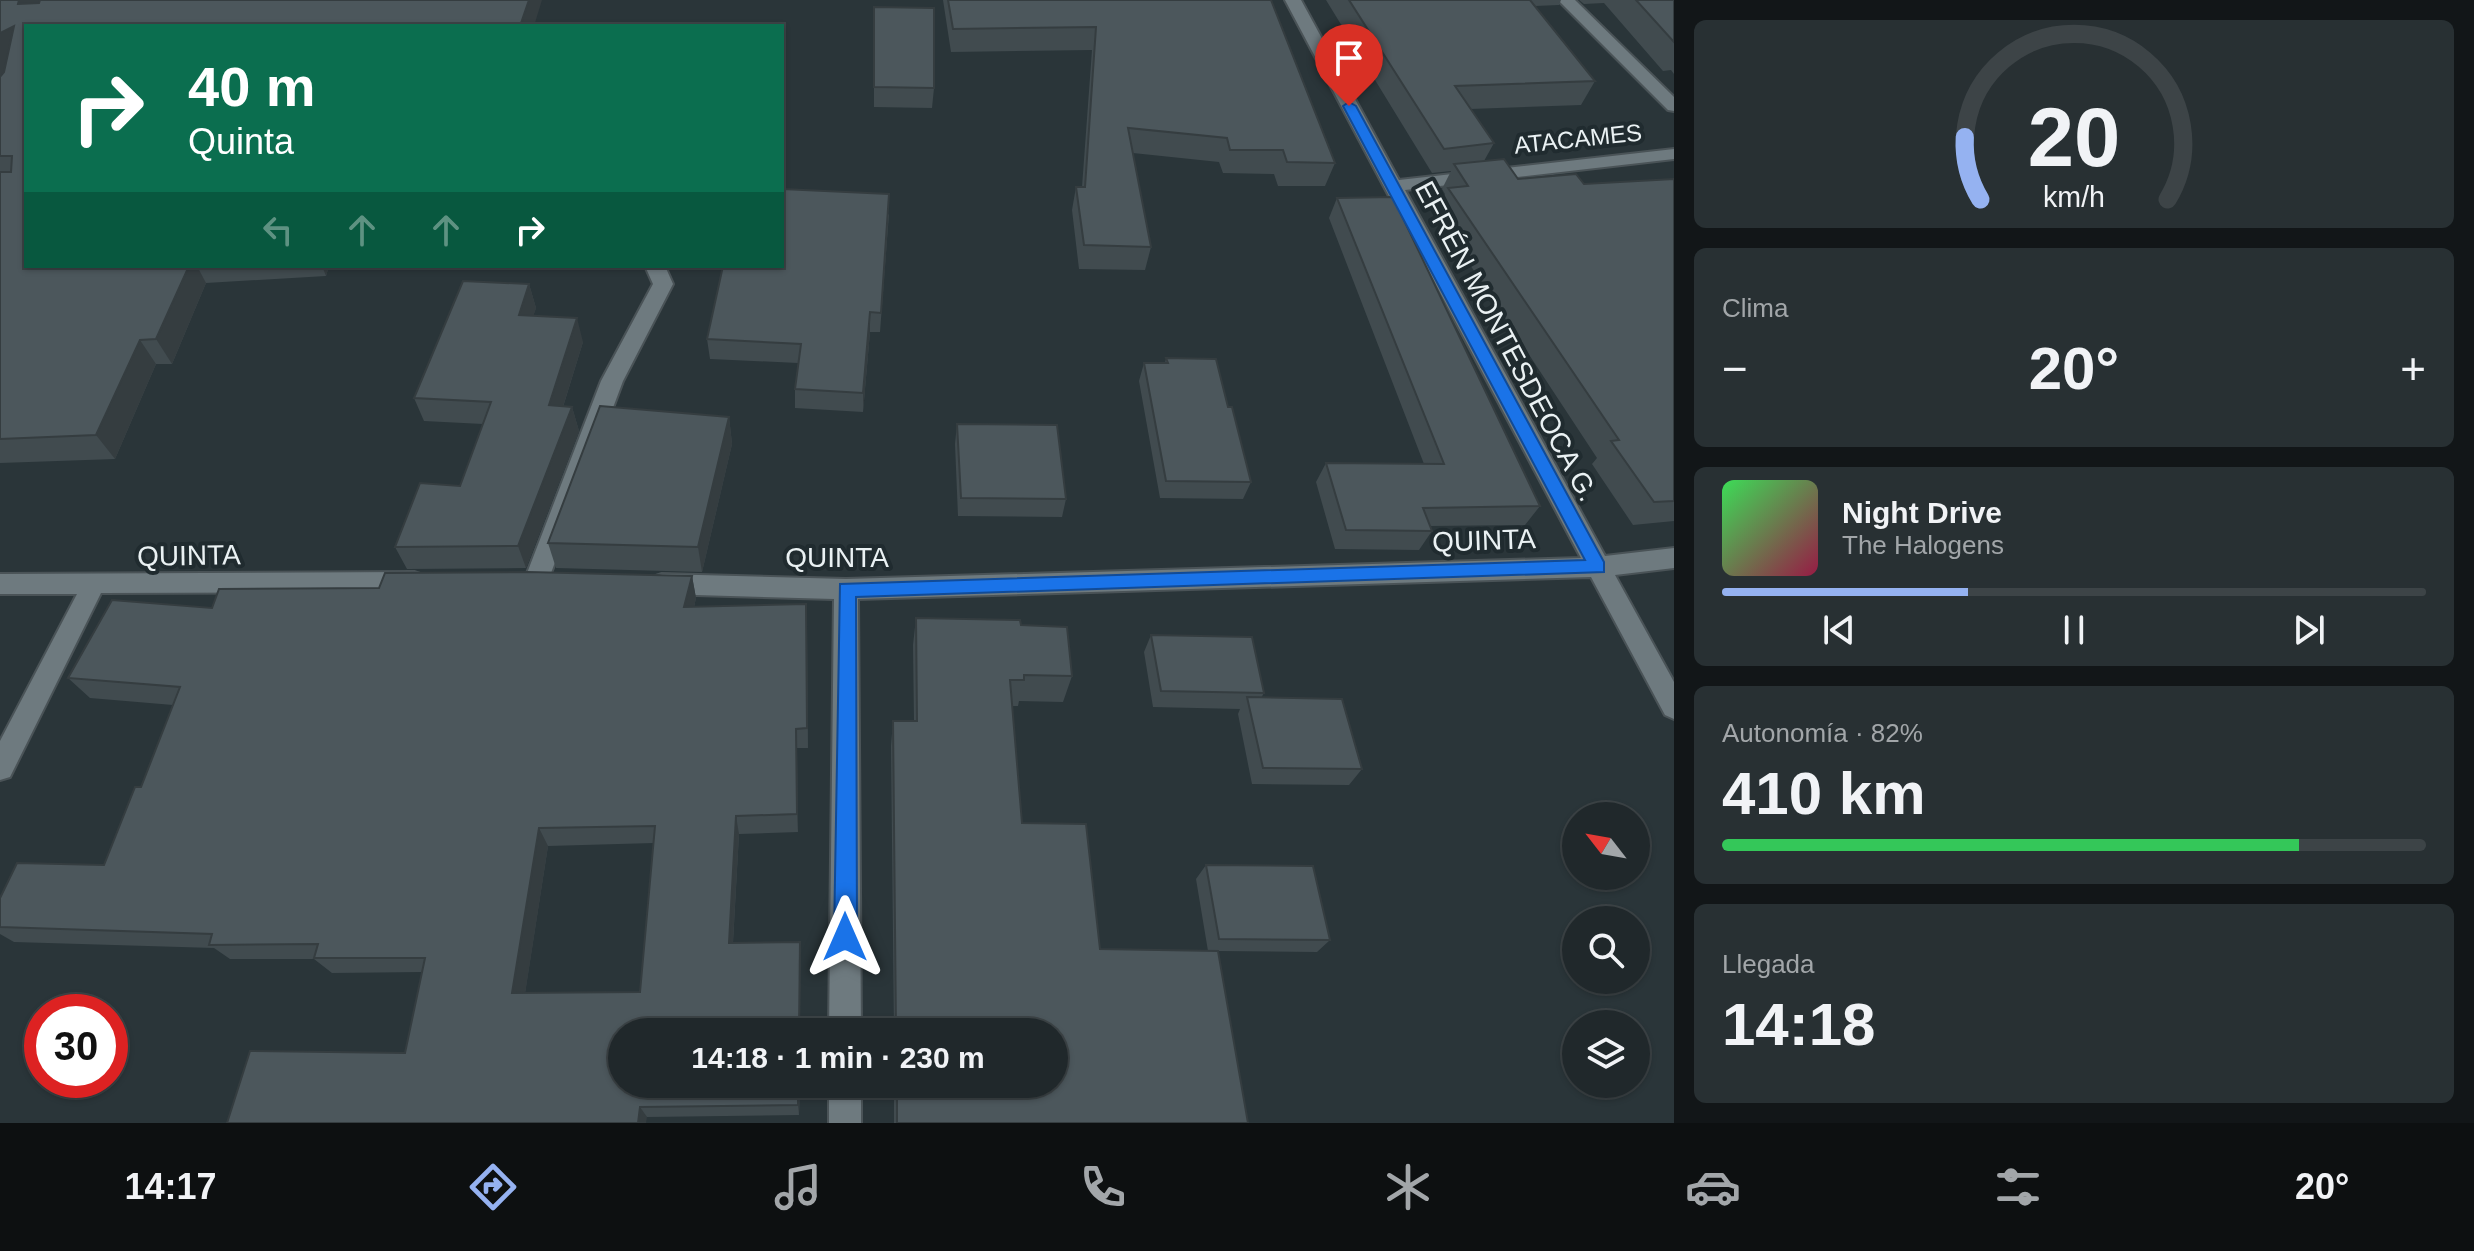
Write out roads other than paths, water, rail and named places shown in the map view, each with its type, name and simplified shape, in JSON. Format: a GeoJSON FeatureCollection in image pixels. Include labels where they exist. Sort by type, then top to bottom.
{"type":"FeatureCollection","features":[{"type":"Feature","properties":{"kind":"street","name":"EFRÉN MONTESDEOCA G."},"geometry":{"type":"LineString","coordinates":[[1293,0],[1674,707]]}},
{"type":"Feature","properties":{"kind":"street"},"geometry":{"type":"LineString","coordinates":[[1566,0],[1674,106]]}},
{"type":"Feature","properties":{"kind":"street","name":"ATACAMES"},"geometry":{"type":"LineString","coordinates":[[1392,186],[1674,154]]}},
{"type":"Feature","properties":{"kind":"street"},"geometry":{"type":"LineString","coordinates":[[536,581],[577,463],[612,381],[663,284],[656,268]]}},
{"type":"Feature","properties":{"kind":"street","name":"QUINTA"},"geometry":{"type":"LineString","coordinates":[[644,584],[846,589],[1598,567],[1674,558]]}},
{"type":"Feature","properties":{"kind":"street"},"geometry":{"type":"LineString","coordinates":[[504,581],[567,582]]}},
{"type":"Feature","properties":{"kind":"street","name":"QUINTA"},"geometry":{"type":"LineString","coordinates":[[0,584],[93,586],[441,582]]}},
{"type":"Feature","properties":{"kind":"street"},"geometry":{"type":"LineString","coordinates":[[0,768],[93,586]]}},
{"type":"Feature","properties":{"kind":"street"},"geometry":{"type":"LineString","coordinates":[[845,1018],[846,589]]}},
{"type":"Feature","properties":{"kind":"street"},"geometry":{"type":"LineString","coordinates":[[845,1098],[845,1123]]}}]}
